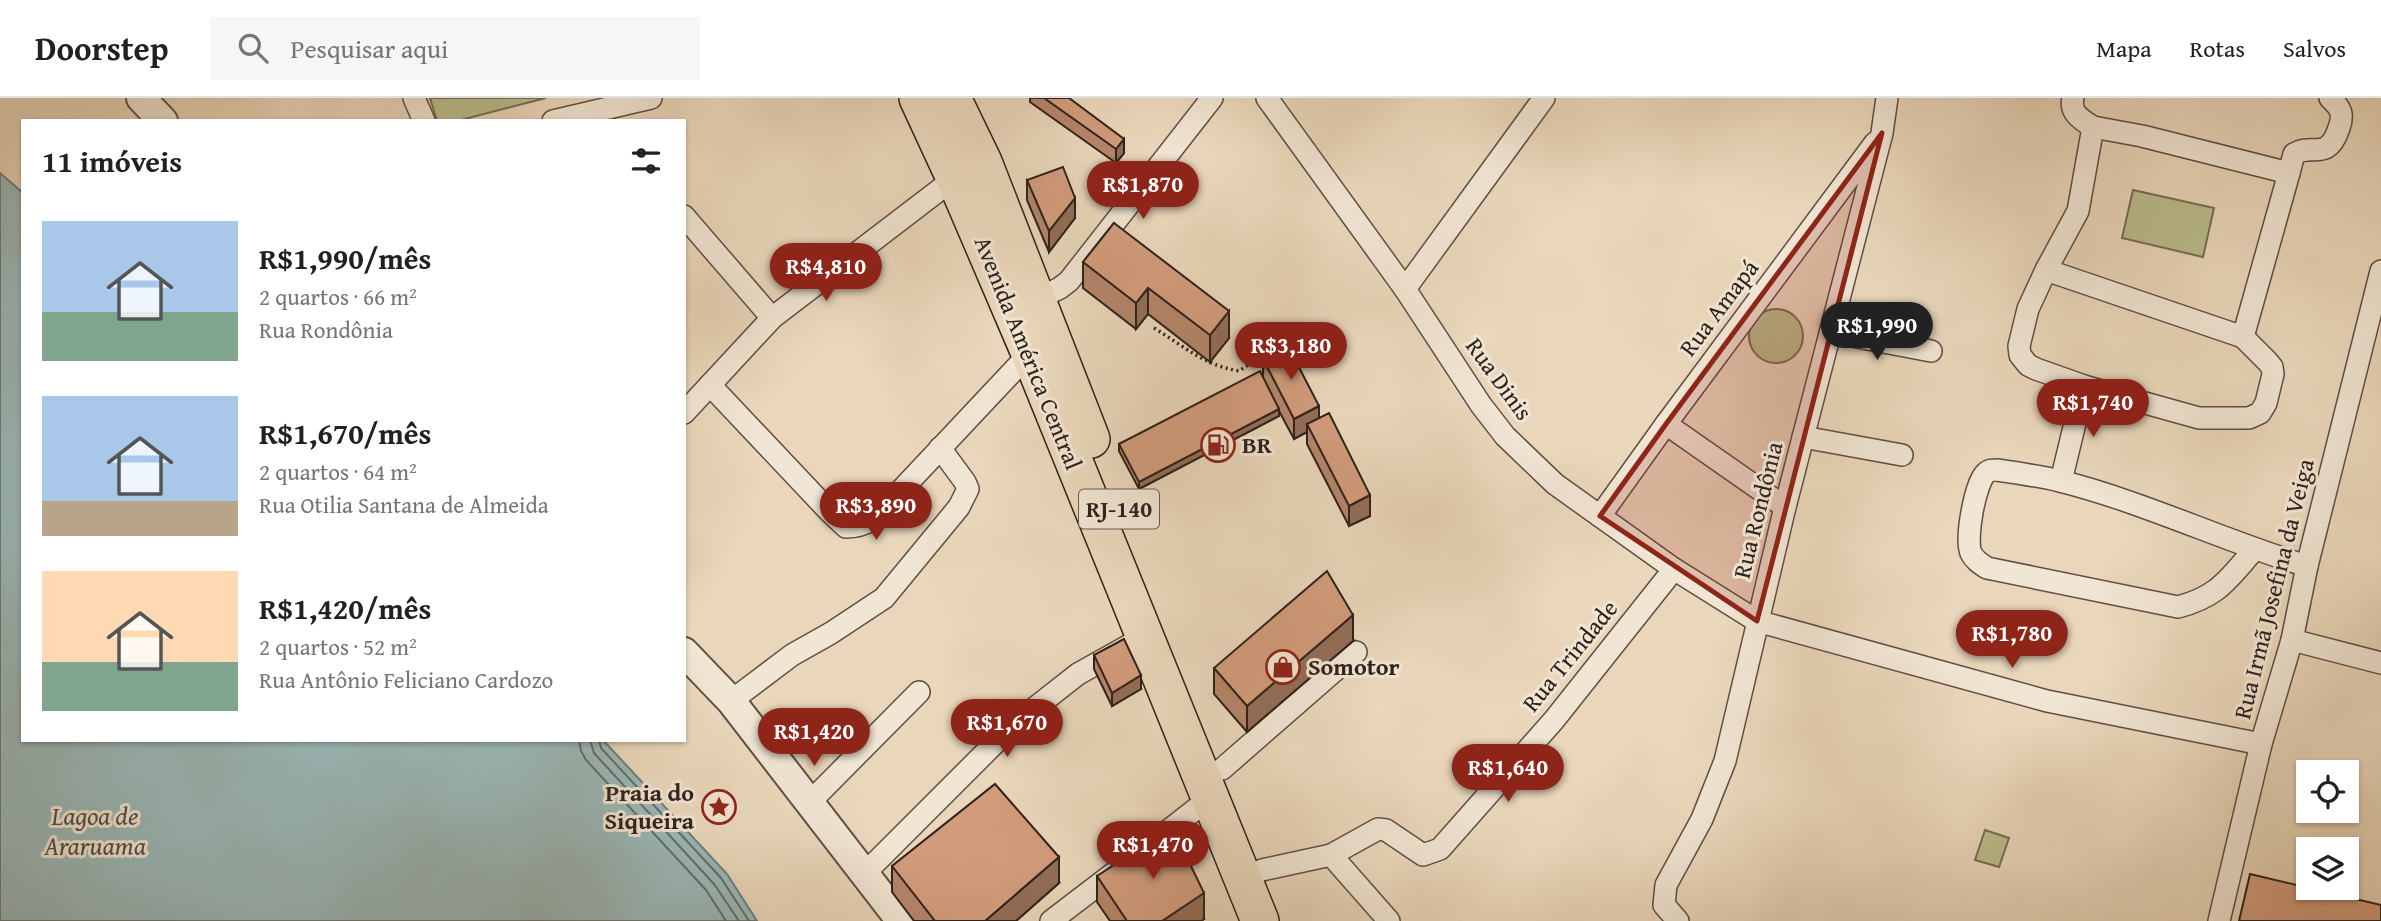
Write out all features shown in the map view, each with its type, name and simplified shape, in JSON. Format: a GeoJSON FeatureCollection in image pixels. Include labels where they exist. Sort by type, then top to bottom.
{"type":"FeatureCollection","features":[{"type":"Feature","properties":{"kind":"highway","name":"Avenida América Central"},"geometry":{"type":"LineString","coordinates":[[918,98],[955,178],[1024,305],[1030,353],[1144,637],[1262,870],[1283,921]]}},
{"type":"Feature","properties":{"kind":"highway","name":"Avenida América Central"},"geometry":{"type":"LineString","coordinates":[[952,98],[984,162],[1024,305],[1216,783],[1260,921]]}},
{"type":"Feature","properties":{"kind":"street"},"geometry":{"type":"LineString","coordinates":[[141,98],[161,119]]}},
{"type":"Feature","properties":{"kind":"street"},"geometry":{"type":"LineString","coordinates":[[414,98],[423,119]]}},
{"type":"Feature","properties":{"kind":"street"},"geometry":{"type":"LineString","coordinates":[[571,119],[597,116],[651,98]]}},
{"type":"Feature","properties":{"kind":"street"},"geometry":{"type":"LineString","coordinates":[[1024,305],[1069,281],[1212,98]]}},
{"type":"Feature","properties":{"kind":"street","name":"Rua Dinis"},"geometry":{"type":"LineString","coordinates":[[1267,98],[1405,289],[1481,405],[1505,436],[1555,484],[1674,569],[1757,621],[2046,701],[2261,744]]}},
{"type":"Feature","properties":{"kind":"street"},"geometry":{"type":"LineString","coordinates":[[1405,289],[1544,98]]}},
{"type":"Feature","properties":{"kind":"street","name":"Rua Rondônia"},"geometry":{"type":"LineString","coordinates":[[1678,921],[1664,905],[1666,886],[1702,819],[1725,761],[1785,507],[1882,133],[1887,98]]}},
{"type":"Feature","properties":{"kind":"street"},"geometry":{"type":"LineString","coordinates":[[2073,98],[2071,104],[2075,113],[2093,127],[2142,136],[2289,173]]}},
{"type":"Feature","properties":{"kind":"street"},"geometry":{"type":"LineString","coordinates":[[2243,337],[2294,154],[2326,148],[2335,140],[2343,118],[2342,112],[2330,98]]}},
{"type":"Feature","properties":{"kind":"street"},"geometry":{"type":"LineString","coordinates":[[2046,270],[2243,337],[2272,367],[2273,374],[2266,403],[2259,413],[2249,418],[2199,418],[2084,386],[2036,369],[2028,365],[2020,355],[2019,346],[2028,309],[2046,270],[2078,211],[2093,127]]}},
{"type":"Feature","properties":{"kind":"street","name":"Rua Amapá"},"geometry":{"type":"LineString","coordinates":[[1600,516],[1665,424],[1882,133]]}},
{"type":"Feature","properties":{"kind":"street"},"geometry":{"type":"LineString","coordinates":[[686,411],[772,318],[955,178]]}},
{"type":"Feature","properties":{"kind":"street"},"geometry":{"type":"LineString","coordinates":[[686,218],[772,318]]}},
{"type":"Feature","properties":{"kind":"street","name":"Rua Irmã Josefina da Veiga"},"geometry":{"type":"LineString","coordinates":[[2219,921],[2261,744],[2292,640],[2307,566],[2381,271]]}},
{"type":"Feature","properties":{"kind":"street"},"geometry":{"type":"LineString","coordinates":[[1831,331],[1931,351]]}},
{"type":"Feature","properties":{"kind":"street"},"geometry":{"type":"LineString","coordinates":[[710,385],[846,527],[865,525],[874,519],[1030,353]]}},
{"type":"Feature","properties":{"kind":"street"},"geometry":{"type":"LineString","coordinates":[[2060,481],[2084,386]]}},
{"type":"Feature","properties":{"kind":"street"},"geometry":{"type":"LineString","coordinates":[[1665,424],[1785,507]]}},
{"type":"Feature","properties":{"kind":"street"},"geometry":{"type":"LineString","coordinates":[[1803,437],[1902,455]]}},
{"type":"Feature","properties":{"kind":"street"},"geometry":{"type":"LineString","coordinates":[[732,701],[792,656],[884,598],[920,556],[959,507],[968,489],[940,448]]}},
{"type":"Feature","properties":{"kind":"street"},"geometry":{"type":"LineString","coordinates":[[2254,550],[2216,592],[2178,607],[1987,568],[1977,562],[1968,542],[1969,524],[1985,474],[1997,470],[2060,481],[2145,509],[2254,550],[2307,566]]}},
{"type":"Feature","properties":{"kind":"street","name":"Rua Trindade"},"geometry":{"type":"LineString","coordinates":[[1262,870],[1331,855],[1378,829],[1387,830],[1423,855],[1440,849],[1554,720],[1674,569]]}},
{"type":"Feature","properties":{"kind":"street"},"geometry":{"type":"LineString","coordinates":[[864,873],[947,788],[1023,716],[1078,674],[1144,637]]}},
{"type":"Feature","properties":{"kind":"street"},"geometry":{"type":"LineString","coordinates":[[2292,640],[2381,663]]}},
{"type":"Feature","properties":{"kind":"street"},"geometry":{"type":"LineString","coordinates":[[1051,921],[1216,783],[1356,652]]}},
{"type":"Feature","properties":{"kind":"street"},"geometry":{"type":"LineString","coordinates":[[686,654],[732,701],[901,921]]}},
{"type":"Feature","properties":{"kind":"street"},"geometry":{"type":"LineString","coordinates":[[810,802],[919,692]]}},
{"type":"Feature","properties":{"kind":"street"},"geometry":{"type":"LineString","coordinates":[[1331,855],[1389,921]]}},
{"type":"Feature","properties":{"kind":"path"},"geometry":{"type":"LineString","coordinates":[[1154,328],[1202,360],[1223,368],[1239,371],[1256,359]]}},
{"type":"Feature","properties":{"kind":"highlighted area"},"geometry":{"type":"Polygon","coordinates":[[[1882,133],[1757,621],[1600,516],[1666,424],[1882,133]]]}},
{"type":"Feature","properties":{"kind":"green space"},"geometry":{"type":"Polygon","coordinates":[[[430,98],[546,98],[465,119],[436,119],[430,98]]]}},
{"type":"Feature","properties":{"kind":"green space"},"geometry":{"type":"Polygon","coordinates":[[[2133,190],[2214,208],[2203,257],[2122,238],[2133,190]]]}},
{"type":"Feature","properties":{"kind":"green space"},"geometry":{"type":"Polygon","coordinates":[[[1781,309],[1791,313],[1799,321],[1803,336],[1799,351],[1791,359],[1771,363],[1761,359],[1753,351],[1749,331],[1753,321],[1761,313],[1781,309]]]}},
{"type":"Feature","properties":{"kind":"green space"},"geometry":{"type":"Polygon","coordinates":[[[1985,830],[2009,838],[1999,867],[1975,860],[1985,830]]]}},
{"type":"Feature","properties":{"kind":"water","name":"Lagoa de Araruama"},"geometry":{"type":"Polygon","coordinates":[[[0,173],[21,191],[21,742],[605,742],[727,874],[757,921],[0,921],[0,173]]]}},
{"type":"Feature","properties":{"kind":"building"},"geometry":{"type":"Polygon","coordinates":[[[1044,98],[1069,98],[1124,139],[1116,149],[1044,98]]]}},
{"type":"Feature","properties":{"kind":"building"},"geometry":{"type":"Polygon","coordinates":[[[1063,167],[1075,198],[1049,231],[1027,180],[1063,167]]]}},
{"type":"Feature","properties":{"kind":"building"},"geometry":{"type":"Polygon","coordinates":[[[1114,223],[1229,311],[1210,335],[1148,288],[1136,303],[1083,262],[1114,223]]]}},
{"type":"Feature","properties":{"kind":"building"},"geometry":{"type":"Polygon","coordinates":[[[1288,346],[1319,406],[1294,419],[1263,359],[1288,346]]]}},
{"type":"Feature","properties":{"kind":"building"},"geometry":{"type":"Polygon","coordinates":[[[1260,371],[1279,409],[1139,482],[1119,444],[1260,371]]]}},
{"type":"Feature","properties":{"kind":"building"},"geometry":{"type":"Polygon","coordinates":[[[1329,413],[1370,495],[1349,506],[1307,424],[1329,413]]]}},
{"type":"Feature","properties":{"kind":"building"},"geometry":{"type":"Polygon","coordinates":[[[1327,571],[1353,615],[1247,706],[1214,668],[1327,571]]]}},
{"type":"Feature","properties":{"kind":"building"},"geometry":{"type":"Polygon","coordinates":[[[1124,639],[1141,675],[1112,693],[1094,655],[1124,639]]]}},
{"type":"Feature","properties":{"kind":"building"},"geometry":{"type":"Polygon","coordinates":[[[995,784],[1059,857],[985,921],[935,921],[892,866],[995,784]]]}},
{"type":"Feature","properties":{"kind":"building"},"geometry":{"type":"Polygon","coordinates":[[[1172,827],[1204,893],[1162,921],[1127,921],[1097,876],[1172,827]]]}},
{"type":"Feature","properties":{"kind":"building"},"geometry":{"type":"Polygon","coordinates":[[[2250,874],[2296,885],[2296,900],[2359,900],[2381,905],[2381,921],[2239,921],[2250,874]]]}},
{"type":"Feature","properties":{"kind":"place","name":"BR"},"geometry":{"type":"Point","coordinates":[1218,445]}},
{"type":"Feature","properties":{"kind":"place","name":"Somotor"},"geometry":{"type":"Point","coordinates":[1283,667]}},
{"type":"Feature","properties":{"kind":"place","name":"Praia do Siqueira"},"geometry":{"type":"Point","coordinates":[719,807]}}]}
